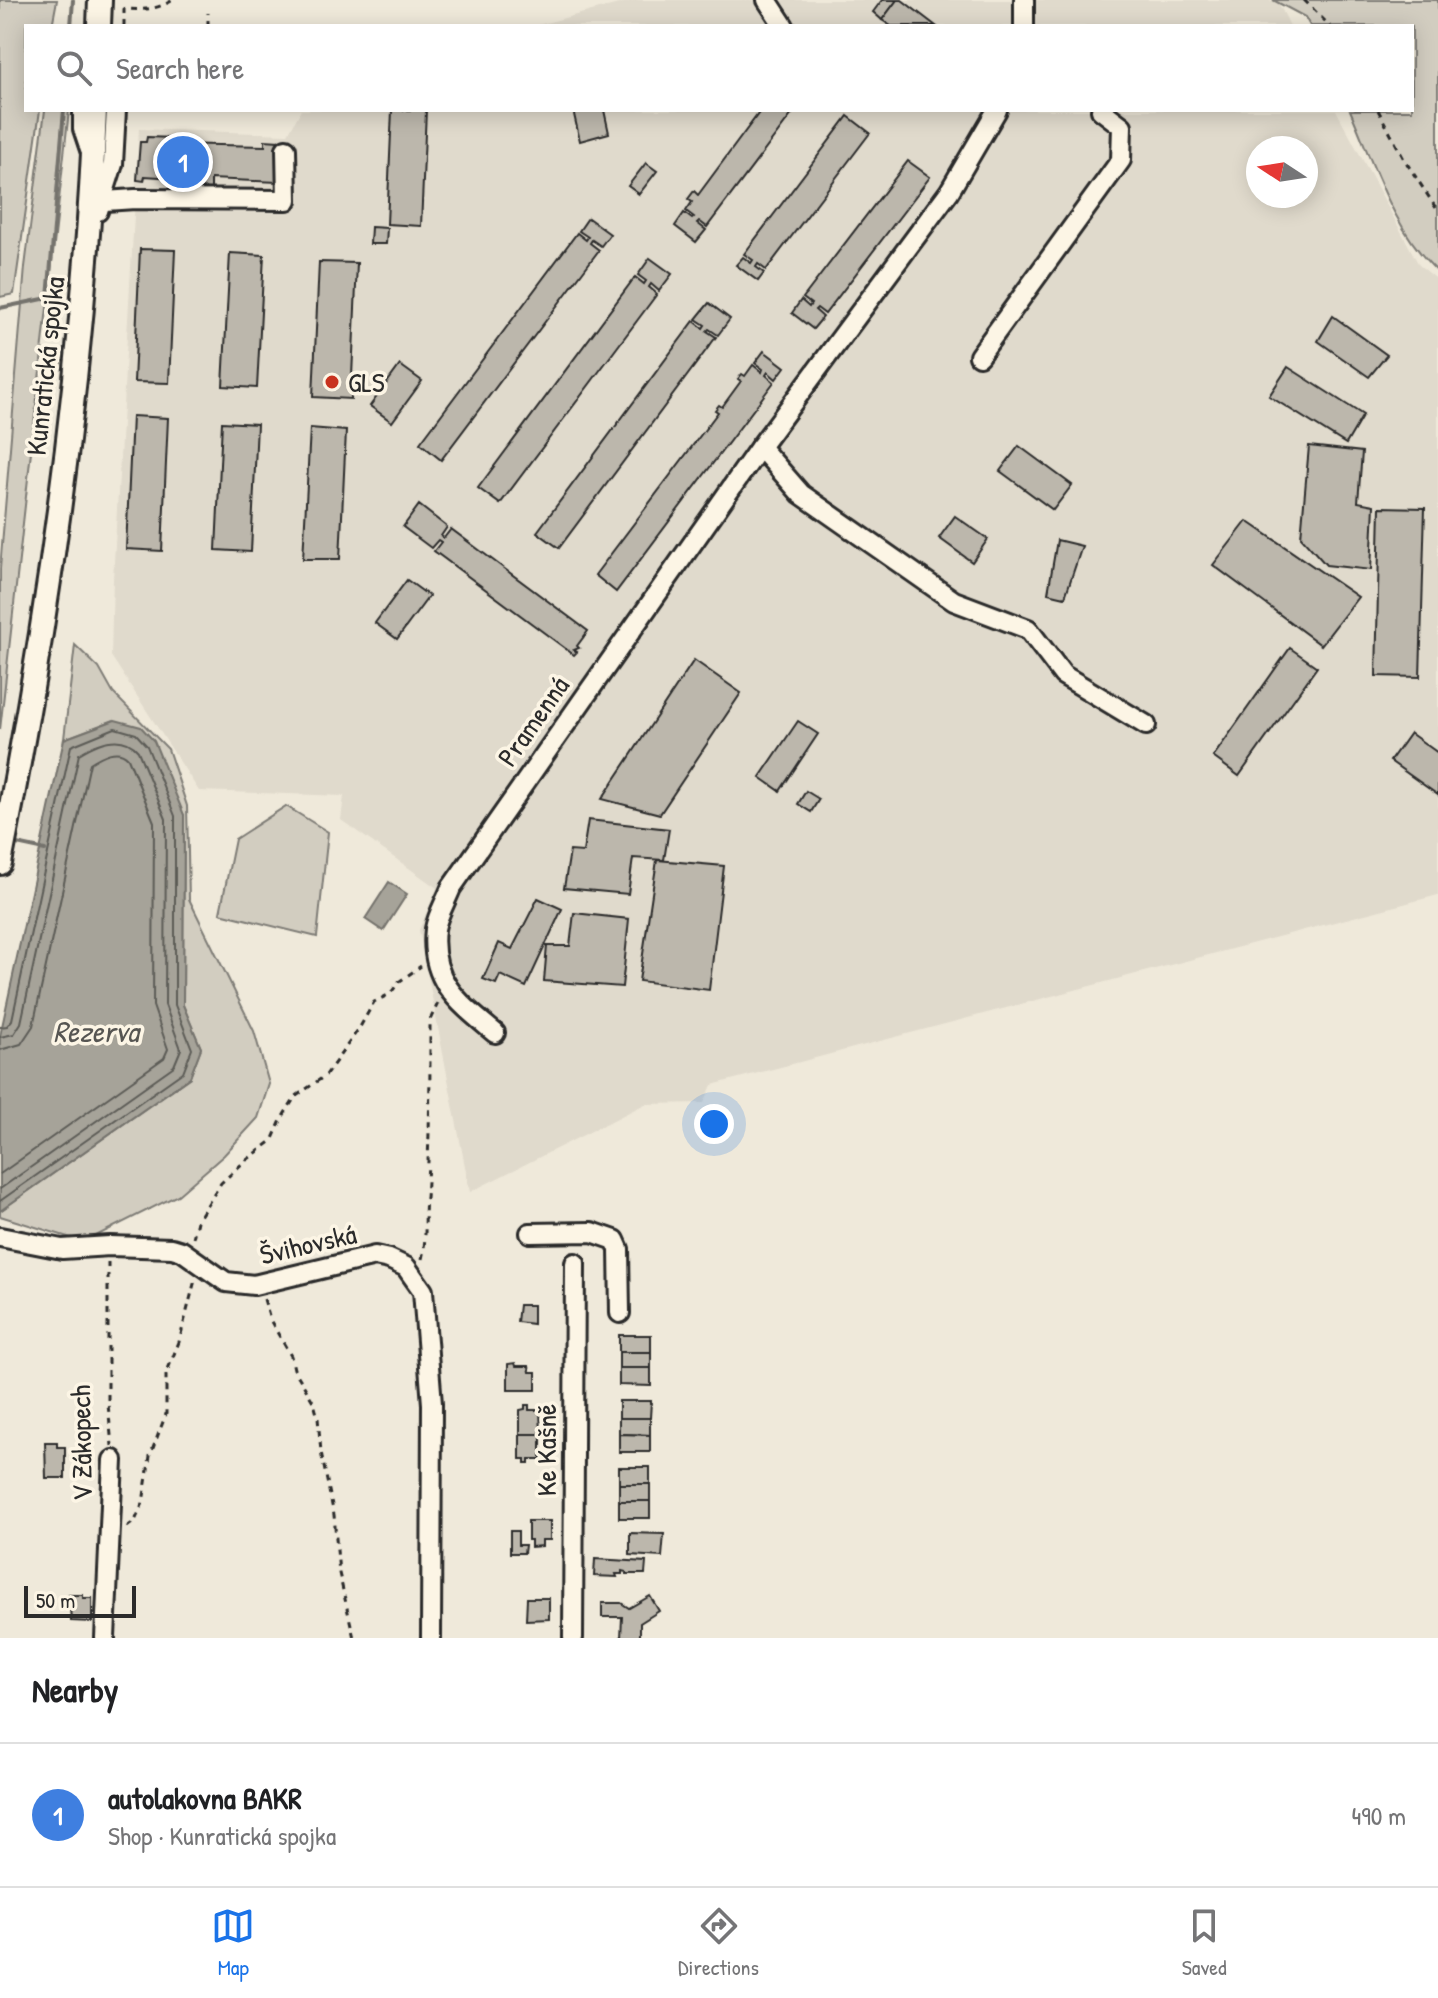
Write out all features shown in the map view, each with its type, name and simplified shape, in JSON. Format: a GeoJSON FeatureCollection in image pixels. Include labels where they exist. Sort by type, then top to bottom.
{"type":"FeatureCollection","features":[{"type":"Feature","properties":{"kind":"main road","name":"Kunratická spojka"},"geometry":{"type":"LineString","coordinates":[[0,863],[44,617],[63,480],[88,231],[96,201],[93,159],[95,112]]}},
{"type":"Feature","properties":{"kind":"street"},"geometry":{"type":"LineString","coordinates":[[767,0],[783,24]]}},
{"type":"Feature","properties":{"kind":"street"},"geometry":{"type":"LineString","coordinates":[[1024,0],[1024,24]]}},
{"type":"Feature","properties":{"kind":"street"},"geometry":{"type":"LineString","coordinates":[[83,112],[83,129],[93,159]]}},
{"type":"Feature","properties":{"kind":"street"},"geometry":{"type":"LineString","coordinates":[[116,112],[113,164],[96,201],[287,200],[286,149]]}},
{"type":"Feature","properties":{"kind":"street","name":"Pramenná"},"geometry":{"type":"LineString","coordinates":[[495,1033],[455,1000],[438,970],[435,929],[451,888],[760,447],[949,192],[996,112]]}},
{"type":"Feature","properties":{"kind":"street"},"geometry":{"type":"LineString","coordinates":[[979,356],[1121,160],[1122,126],[1104,112]]}},
{"type":"Feature","properties":{"kind":"street"},"geometry":{"type":"LineString","coordinates":[[760,447],[801,494],[954,601],[1028,629],[1063,675],[1146,725]]}},
{"type":"Feature","properties":{"kind":"street"},"geometry":{"type":"LineString","coordinates":[[530,1233],[592,1232],[615,1240],[619,1249],[620,1313]]}},
{"type":"Feature","properties":{"kind":"street","name":"Švihovská"},"geometry":{"type":"LineString","coordinates":[[0,1237],[62,1249],[110,1246],[172,1248],[226,1282],[240,1285],[262,1284],[375,1256],[406,1267],[423,1291],[432,1404],[431,1638]]}},
{"type":"Feature","properties":{"kind":"street","name":"Ke Kašně"},"geometry":{"type":"LineString","coordinates":[[573,1638],[575,1263]]}},
{"type":"Feature","properties":{"kind":"street","name":"V Zákopech"},"geometry":{"type":"LineString","coordinates":[[105,1638],[113,1460]]}},
{"type":"Feature","properties":{"kind":"path"},"geometry":{"type":"LineString","coordinates":[[124,24],[124,9],[145,10],[164,6],[173,0]]}},
{"type":"Feature","properties":{"kind":"path"},"geometry":{"type":"LineString","coordinates":[[1304,0],[1328,24]]}},
{"type":"Feature","properties":{"kind":"path"},"geometry":{"type":"LineString","coordinates":[[208,13],[208,24]]}},
{"type":"Feature","properties":{"kind":"path"},"geometry":{"type":"LineString","coordinates":[[1379,112],[1404,159],[1438,211]]}},
{"type":"Feature","properties":{"kind":"path"},"geometry":{"type":"LineString","coordinates":[[110,1539],[135,1521],[143,1503],[150,1456],[166,1414],[166,1374],[179,1342],[190,1291],[197,1221],[221,1183],[272,1141],[295,1097],[326,1075],[374,1002],[390,994],[400,981],[437,954]]}},
{"type":"Feature","properties":{"kind":"path"},"geometry":{"type":"LineString","coordinates":[[420,1267],[426,1244],[430,1165],[430,1020],[447,985]]}},
{"type":"Feature","properties":{"kind":"path","name":"V Zákopech"},"geometry":{"type":"LineString","coordinates":[[110,1246],[106,1305],[108,1404],[113,1460]]}},
{"type":"Feature","properties":{"kind":"path"},"geometry":{"type":"LineString","coordinates":[[262,1284],[270,1320],[294,1362],[294,1369],[314,1403],[318,1418],[321,1452],[334,1515],[339,1573],[354,1638]]}},
{"type":"Feature","properties":{"kind":"shaded area"},"geometry":{"type":"Polygon","coordinates":[[[0,0],[57,0],[52,24],[24,24],[24,112],[40,112],[14,294],[0,297],[0,0]]]}},
{"type":"Feature","properties":{"kind":"shaded area"},"geometry":{"type":"Polygon","coordinates":[[[634,0],[1270,0],[1279,4],[1289,24],[542,24],[634,0]]]}},
{"type":"Feature","properties":{"kind":"shaded area"},"geometry":{"type":"Polygon","coordinates":[[[1273,0],[1438,0],[1438,272],[1422,255],[1397,217],[1351,112],[1414,112],[1414,24],[1309,24],[1305,17],[1273,0]]]}},
{"type":"Feature","properties":{"kind":"shaded area"},"geometry":{"type":"Polygon","coordinates":[[[45,112],[69,112],[0,730],[0,569],[25,267],[45,112]]]}},
{"type":"Feature","properties":{"kind":"shaded area"},"geometry":{"type":"Polygon","coordinates":[[[300,112],[1337,112],[1419,265],[1438,280],[1438,895],[712,1085],[704,1103],[645,1104],[470,1192],[419,930],[437,888],[341,820],[344,796],[199,791],[111,656],[139,129],[288,134],[300,112]]]}},
{"type":"Feature","properties":{"kind":"shaded area"},"geometry":{"type":"Polygon","coordinates":[[[75,645],[99,668],[113,693],[168,749],[187,806],[189,899],[254,1031],[269,1084],[258,1118],[224,1155],[178,1195],[84,1242],[0,1216],[0,1211],[190,1077],[201,1048],[183,1005],[184,815],[114,720],[64,739],[75,645]]]}},
{"type":"Feature","properties":{"kind":"shaded area"},"geometry":{"type":"Polygon","coordinates":[[[286,806],[328,832],[317,937],[220,913],[235,839],[286,806]]]}},
{"type":"Feature","properties":{"kind":"water","name":"Rezerva"},"geometry":{"type":"Polygon","coordinates":[[[115,720],[141,727],[154,741],[184,815],[183,1005],[201,1048],[190,1077],[0,1211],[0,1036],[64,739],[115,720]]]}},
{"type":"Feature","properties":{"kind":"water"},"geometry":{"type":"Polygon","coordinates":[[[389,882],[407,894],[383,931],[365,919],[389,882]]]}},
{"type":"Feature","properties":{"kind":"building"},"geometry":{"type":"Polygon","coordinates":[[[882,0],[897,0],[882,20],[873,12],[882,0]]]}},
{"type":"Feature","properties":{"kind":"building"},"geometry":{"type":"Polygon","coordinates":[[[897,0],[902,0],[933,24],[888,24],[882,20],[897,0]]]}},
{"type":"Feature","properties":{"kind":"building"},"geometry":{"type":"Polygon","coordinates":[[[392,112],[426,112],[421,226],[387,224],[392,112]]]}},
{"type":"Feature","properties":{"kind":"building"},"geometry":{"type":"Polygon","coordinates":[[[573,112],[604,112],[609,133],[580,141],[573,112]]]}},
{"type":"Feature","properties":{"kind":"building"},"geometry":{"type":"Polygon","coordinates":[[[760,112],[793,112],[707,227],[699,221],[697,223],[706,230],[696,242],[675,226],[684,213],[692,219],[694,217],[686,211],[692,202],[688,199],[694,191],[698,195],[760,112]]]}},
{"type":"Feature","properties":{"kind":"building"},"geometry":{"type":"Polygon","coordinates":[[[848,116],[870,133],[766,270],[758,264],[756,267],[764,273],[758,281],[736,265],[743,257],[751,263],[753,260],[744,254],[848,116]]]}},
{"type":"Feature","properties":{"kind":"building"},"geometry":{"type":"Polygon","coordinates":[[[147,137],[173,138],[173,144],[265,146],[265,140],[279,141],[278,182],[211,179],[211,190],[174,188],[175,178],[145,176],[144,181],[137,180],[140,142],[146,142],[147,137]]]}},
{"type":"Feature","properties":{"kind":"building"},"geometry":{"type":"Polygon","coordinates":[[[908,161],[930,177],[825,314],[817,308],[815,310],[823,317],[813,329],[792,313],[801,300],[809,307],[811,304],[803,298],[908,161]]]}},
{"type":"Feature","properties":{"kind":"building"},"geometry":{"type":"Polygon","coordinates":[[[646,163],[657,171],[639,194],[628,186],[646,163]]]}},
{"type":"Feature","properties":{"kind":"building"},"geometry":{"type":"Polygon","coordinates":[[[588,218],[610,234],[601,246],[592,240],[590,243],[599,250],[441,460],[420,443],[577,233],[586,240],[588,237],[579,231],[588,218]]]}},
{"type":"Feature","properties":{"kind":"building"},"geometry":{"type":"Polygon","coordinates":[[[371,227],[387,228],[386,244],[370,244],[371,227]]]}},
{"type":"Feature","properties":{"kind":"building"},"geometry":{"type":"Polygon","coordinates":[[[140,249],[175,250],[169,383],[134,382],[140,249]]]}},
{"type":"Feature","properties":{"kind":"building"},"geometry":{"type":"Polygon","coordinates":[[[230,253],[264,255],[257,388],[223,386],[230,253]]]}},
{"type":"Feature","properties":{"kind":"building"},"geometry":{"type":"Polygon","coordinates":[[[650,258],[672,274],[659,291],[651,284],[649,287],[657,294],[500,504],[478,488],[635,277],[644,284],[646,281],[638,275],[650,258]]]}},
{"type":"Feature","properties":{"kind":"building","name":"GLS"},"geometry":{"type":"Polygon","coordinates":[[[319,262],[357,263],[351,399],[313,397],[319,262]]]}},
{"type":"Feature","properties":{"kind":"building"},"geometry":{"type":"Polygon","coordinates":[[[709,303],[730,319],[718,335],[709,329],[707,331],[716,337],[559,548],[537,532],[694,321],[703,328],[705,325],[696,319],[709,303]]]}},
{"type":"Feature","properties":{"kind":"building"},"geometry":{"type":"Polygon","coordinates":[[[1333,316],[1387,355],[1369,377],[1318,341],[1333,316]]]}},
{"type":"Feature","properties":{"kind":"building"},"geometry":{"type":"Polygon","coordinates":[[[764,351],[785,367],[776,379],[768,372],[766,375],[774,382],[616,592],[595,575],[718,412],[715,410],[719,405],[722,407],[741,381],[738,379],[742,374],[745,376],[753,365],[762,372],[763,369],[755,363],[764,351]]]}},
{"type":"Feature","properties":{"kind":"building"},"geometry":{"type":"Polygon","coordinates":[[[400,365],[422,381],[392,422],[370,406],[400,365]]]}},
{"type":"Feature","properties":{"kind":"building"},"geometry":{"type":"Polygon","coordinates":[[[1288,367],[1363,415],[1346,444],[1269,396],[1288,367]]]}},
{"type":"Feature","properties":{"kind":"building"},"geometry":{"type":"Polygon","coordinates":[[[132,416],[168,418],[162,551],[126,549],[132,416]]]}},
{"type":"Feature","properties":{"kind":"building"},"geometry":{"type":"Polygon","coordinates":[[[222,422],[257,424],[251,552],[216,550],[222,422]]]}},
{"type":"Feature","properties":{"kind":"building"},"geometry":{"type":"Polygon","coordinates":[[[310,428],[346,431],[340,559],[303,559],[310,428]]]}},
{"type":"Feature","properties":{"kind":"building"},"geometry":{"type":"Polygon","coordinates":[[[1019,446],[1072,485],[1053,510],[1000,471],[1019,446]]]}},
{"type":"Feature","properties":{"kind":"building"},"geometry":{"type":"Polygon","coordinates":[[[1309,446],[1362,452],[1358,502],[1374,505],[1371,570],[1326,565],[1301,537],[1309,446]]]}},
{"type":"Feature","properties":{"kind":"building"},"geometry":{"type":"Polygon","coordinates":[[[419,505],[447,527],[441,536],[444,538],[451,529],[588,631],[577,646],[579,648],[574,650],[577,652],[574,655],[434,551],[441,542],[438,540],[431,548],[403,527],[419,505]]]}},
{"type":"Feature","properties":{"kind":"building"},"geometry":{"type":"Polygon","coordinates":[[[1380,507],[1425,508],[1420,677],[1376,676],[1380,507]]]}},
{"type":"Feature","properties":{"kind":"building"},"geometry":{"type":"Polygon","coordinates":[[[955,516],[988,539],[972,562],[939,538],[955,516]]]}},
{"type":"Feature","properties":{"kind":"building"},"geometry":{"type":"Polygon","coordinates":[[[1247,521],[1358,597],[1321,645],[1213,565],[1247,521]]]}},
{"type":"Feature","properties":{"kind":"building"},"geometry":{"type":"Polygon","coordinates":[[[1057,540],[1082,546],[1065,597],[1048,593],[1057,540]]]}},
{"type":"Feature","properties":{"kind":"building"},"geometry":{"type":"Polygon","coordinates":[[[407,580],[429,596],[397,639],[375,623],[407,580]]]}},
{"type":"Feature","properties":{"kind":"building"},"geometry":{"type":"Polygon","coordinates":[[[1290,648],[1317,667],[1239,776],[1213,757],[1290,648]]]}},
{"type":"Feature","properties":{"kind":"building"},"geometry":{"type":"Polygon","coordinates":[[[694,660],[741,693],[660,814],[602,799],[694,660]]]}},
{"type":"Feature","properties":{"kind":"building"},"geometry":{"type":"Polygon","coordinates":[[[798,721],[818,734],[780,791],[760,777],[798,721]]]}},
{"type":"Feature","properties":{"kind":"building"},"geometry":{"type":"Polygon","coordinates":[[[1410,733],[1438,753],[1438,795],[1390,761],[1410,733]]]}},
{"type":"Feature","properties":{"kind":"building"},"geometry":{"type":"Polygon","coordinates":[[[806,791],[819,799],[811,812],[798,804],[806,791]]]}},
{"type":"Feature","properties":{"kind":"building"},"geometry":{"type":"Polygon","coordinates":[[[588,820],[669,829],[664,860],[633,858],[628,894],[564,888],[570,851],[583,852],[588,820]]]}},
{"type":"Feature","properties":{"kind":"building"},"geometry":{"type":"Polygon","coordinates":[[[657,860],[724,866],[709,990],[639,981],[657,860]]]}},
{"type":"Feature","properties":{"kind":"building"},"geometry":{"type":"Polygon","coordinates":[[[538,898],[562,909],[526,987],[500,975],[496,984],[483,979],[499,943],[512,949],[538,898]]]}},
{"type":"Feature","properties":{"kind":"building"},"geometry":{"type":"Polygon","coordinates":[[[574,913],[629,919],[622,987],[544,981],[547,946],[570,946],[574,913]]]}},
{"type":"Feature","properties":{"kind":"building"},"geometry":{"type":"Polygon","coordinates":[[[519,1305],[533,1305],[533,1324],[517,1322],[519,1305]]]}},
{"type":"Feature","properties":{"kind":"building"},"geometry":{"type":"Polygon","coordinates":[[[619,1335],[651,1335],[651,1352],[619,1352],[619,1335]]]}},
{"type":"Feature","properties":{"kind":"building"},"geometry":{"type":"Polygon","coordinates":[[[619,1352],[651,1352],[651,1368],[619,1368],[619,1352]]]}},
{"type":"Feature","properties":{"kind":"building"},"geometry":{"type":"Polygon","coordinates":[[[515,1363],[516,1366],[529,1366],[530,1372],[536,1372],[536,1390],[508,1390],[508,1364],[515,1363]]]}},
{"type":"Feature","properties":{"kind":"building"},"geometry":{"type":"Polygon","coordinates":[[[619,1368],[651,1368],[651,1386],[619,1385],[619,1368]]]}},
{"type":"Feature","properties":{"kind":"building"},"geometry":{"type":"Polygon","coordinates":[[[619,1401],[651,1401],[650,1418],[619,1418],[619,1401]]]}},
{"type":"Feature","properties":{"kind":"building"},"geometry":{"type":"Polygon","coordinates":[[[525,1405],[529,1405],[529,1410],[540,1410],[541,1434],[520,1434],[520,1410],[525,1409],[525,1405]]]}},
{"type":"Feature","properties":{"kind":"building"},"geometry":{"type":"Polygon","coordinates":[[[619,1418],[650,1418],[650,1435],[619,1434],[619,1418]]]}},
{"type":"Feature","properties":{"kind":"building"},"geometry":{"type":"Polygon","coordinates":[[[520,1434],[541,1434],[541,1459],[529,1459],[529,1463],[525,1463],[525,1459],[520,1459],[520,1434]]]}},
{"type":"Feature","properties":{"kind":"building"},"geometry":{"type":"Polygon","coordinates":[[[619,1434],[650,1435],[650,1452],[619,1452],[619,1434]]]}},
{"type":"Feature","properties":{"kind":"building"},"geometry":{"type":"Polygon","coordinates":[[[45,1442],[57,1442],[57,1447],[65,1447],[65,1478],[46,1478],[45,1442]]]}},
{"type":"Feature","properties":{"kind":"building"},"geometry":{"type":"Polygon","coordinates":[[[619,1467],[650,1467],[650,1484],[619,1484],[619,1467]]]}},
{"type":"Feature","properties":{"kind":"building"},"geometry":{"type":"Polygon","coordinates":[[[619,1484],[650,1484],[650,1501],[619,1501],[619,1484]]]}},
{"type":"Feature","properties":{"kind":"building"},"geometry":{"type":"Polygon","coordinates":[[[619,1501],[650,1501],[650,1518],[619,1518],[619,1501]]]}},
{"type":"Feature","properties":{"kind":"building"},"geometry":{"type":"Polygon","coordinates":[[[528,1521],[550,1521],[550,1540],[542,1540],[542,1546],[531,1547],[528,1521]]]}},
{"type":"Feature","properties":{"kind":"building"},"geometry":{"type":"Polygon","coordinates":[[[510,1531],[518,1531],[518,1545],[525,1545],[524,1553],[510,1553],[510,1531]]]}},
{"type":"Feature","properties":{"kind":"building"},"geometry":{"type":"Polygon","coordinates":[[[630,1533],[664,1534],[662,1557],[630,1555],[630,1533]]]}},
{"type":"Feature","properties":{"kind":"building"},"geometry":{"type":"Polygon","coordinates":[[[595,1559],[646,1562],[645,1574],[626,1574],[622,1571],[622,1574],[616,1574],[617,1577],[594,1576],[595,1559]]]}},
{"type":"Feature","properties":{"kind":"building"},"geometry":{"type":"Polygon","coordinates":[[[69,1595],[92,1598],[92,1622],[71,1621],[69,1595]]]}},
{"type":"Feature","properties":{"kind":"building"},"geometry":{"type":"Polygon","coordinates":[[[650,1596],[659,1611],[640,1623],[640,1638],[621,1638],[622,1617],[602,1617],[602,1603],[621,1603],[629,1608],[650,1596]]]}},
{"type":"Feature","properties":{"kind":"building"},"geometry":{"type":"Polygon","coordinates":[[[527,1598],[549,1598],[549,1619],[526,1620],[527,1598]]]}},
{"type":"Feature","properties":{"kind":"waterway"},"geometry":{"type":"LineString","coordinates":[[71,24],[73,0]]}},
{"type":"Feature","properties":{"kind":"waterway"},"geometry":{"type":"LineString","coordinates":[[0,308],[48,298],[64,112]]}},
{"type":"Feature","properties":{"kind":"waterway"},"geometry":{"type":"LineString","coordinates":[[17,844],[45,850]]}},
{"type":"Feature","properties":{"kind":"place","name":"autolakovna BAKR"},"geometry":{"type":"Point","coordinates":[183,162]}},
{"type":"Feature","properties":{"kind":"place","name":"GLS"},"geometry":{"type":"Point","coordinates":[332,382]}}]}
